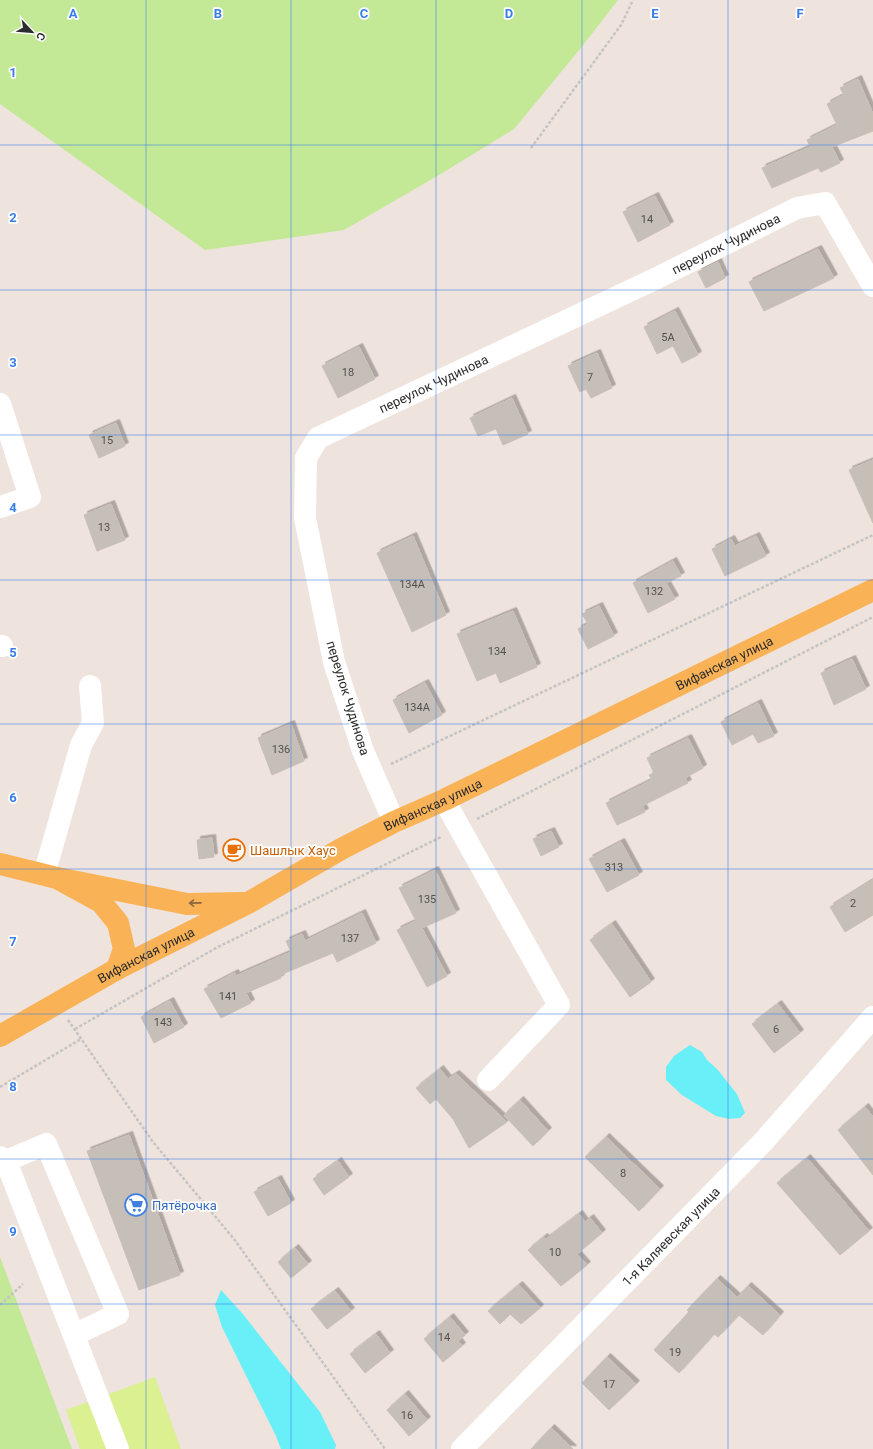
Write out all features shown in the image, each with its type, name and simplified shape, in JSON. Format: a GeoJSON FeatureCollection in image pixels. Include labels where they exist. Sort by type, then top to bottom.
{"type":"FeatureCollection","features":[{"type":"Feature","properties":{"kind":"main road","name":"Вифанская улица"},"geometry":{"type":"LineString","coordinates":[[0,1036],[117,969],[248,903],[343,848],[873,590]]}},
{"type":"Feature","properties":{"kind":"main road"},"geometry":{"type":"LineString","coordinates":[[0,864],[187,904],[248,903]]}},
{"type":"Feature","properties":{"kind":"main road"},"geometry":{"type":"LineString","coordinates":[[51,876],[101,902],[118,923],[124,949],[117,969]]}},
{"type":"Feature","properties":{"kind":"street","name":"переулок Чудинова"},"geometry":{"type":"LineString","coordinates":[[394,822],[362,751],[334,662],[305,518],[306,458],[318,438],[657,278],[797,208],[825,203],[873,286]]}},
{"type":"Feature","properties":{"kind":"street"},"geometry":{"type":"LineString","coordinates":[[0,404],[30,497],[0,507]]}},
{"type":"Feature","properties":{"kind":"street"},"geometry":{"type":"LineString","coordinates":[[51,876],[81,745],[93,723],[90,686]]}},
{"type":"Feature","properties":{"kind":"street"},"geometry":{"type":"LineString","coordinates":[[444,800],[559,1005],[488,1080]]}},
{"type":"Feature","properties":{"kind":"street","name":"1-я Каляевская улица"},"geometry":{"type":"LineString","coordinates":[[462,1449],[764,1142],[873,1017]]}},
{"type":"Feature","properties":{"kind":"street"},"geometry":{"type":"LineString","coordinates":[[74,1335],[118,1314],[46,1144],[3,1159],[118,1449]]}},
{"type":"Feature","properties":{"kind":"path"},"geometry":{"type":"LineString","coordinates":[[531,148],[621,25],[633,0]]}},
{"type":"Feature","properties":{"kind":"path"},"geometry":{"type":"LineString","coordinates":[[372,773],[873,535]]}},
{"type":"Feature","properties":{"kind":"path"},"geometry":{"type":"LineString","coordinates":[[74,1029],[153,1142],[234,1239],[385,1449]]}},
{"type":"Feature","properties":{"kind":"path"},"geometry":{"type":"LineString","coordinates":[[0,1088],[81,1039]]}},
{"type":"Feature","properties":{"kind":"path"},"geometry":{"type":"LineString","coordinates":[[0,1305],[23,1284]]}},
{"type":"Feature","properties":{"kind":"green space"},"geometry":{"type":"Polygon","coordinates":[[[0,0],[618,0],[514,129],[439,175],[344,230],[205,250],[0,104],[0,0]]]}},
{"type":"Feature","properties":{"kind":"green space"},"geometry":{"type":"Polygon","coordinates":[[[0,1257],[72,1449],[0,1449],[0,1257]]]}},
{"type":"Feature","properties":{"kind":"green space"},"geometry":{"type":"Polygon","coordinates":[[[155,1377],[181,1449],[80,1449],[66,1410],[155,1377]]]}},
{"type":"Feature","properties":{"kind":"water"},"geometry":{"type":"Polygon","coordinates":[[[690,1045],[702,1052],[707,1060],[717,1069],[737,1094],[745,1113],[740,1118],[729,1119],[716,1116],[682,1095],[666,1080],[666,1067],[674,1056],[690,1045]]]}},
{"type":"Feature","properties":{"kind":"water"},"geometry":{"type":"Polygon","coordinates":[[[221,1290],[242,1313],[320,1412],[336,1445],[335,1449],[281,1449],[222,1327],[215,1305],[221,1290]]]}},
{"type":"Feature","properties":{"kind":"building"},"geometry":{"type":"Polygon","coordinates":[[[858,79],[873,114],[873,131],[832,147],[840,163],[821,172],[818,168],[772,188],[762,168],[810,147],[807,140],[837,125],[827,104],[844,95],[840,88],[858,79]]]}},
{"type":"Feature","properties":{"kind":"building"},"geometry":{"type":"Polygon","coordinates":[[[655,196],[670,225],[638,242],[623,212],[655,196]]]}},
{"type":"Feature","properties":{"kind":"building"},"geometry":{"type":"Polygon","coordinates":[[[818,249],[834,278],[764,311],[749,282],[818,249]]]}},
{"type":"Feature","properties":{"kind":"building"},"geometry":{"type":"Polygon","coordinates":[[[718,262],[725,278],[706,288],[698,272],[718,262]]]}},
{"type":"Feature","properties":{"kind":"building"},"geometry":{"type":"Polygon","coordinates":[[[675,311],[698,355],[682,363],[673,346],[657,354],[644,327],[675,311]]]}},
{"type":"Feature","properties":{"kind":"building"},"geometry":{"type":"Polygon","coordinates":[[[359,347],[375,379],[338,398],[322,366],[359,347]]]}},
{"type":"Feature","properties":{"kind":"building"},"geometry":{"type":"Polygon","coordinates":[[[597,353],[612,388],[591,398],[586,389],[580,392],[568,366],[597,353]]]}},
{"type":"Feature","properties":{"kind":"building"},"geometry":{"type":"Polygon","coordinates":[[[512,398],[528,434],[503,445],[496,429],[478,436],[470,418],[512,398]]]}},
{"type":"Feature","properties":{"kind":"building"},"geometry":{"type":"Polygon","coordinates":[[[116,423],[125,446],[99,458],[89,435],[116,423]]]}},
{"type":"Feature","properties":{"kind":"building"},"geometry":{"type":"Polygon","coordinates":[[[873,460],[873,523],[849,470],[873,460]]]}},
{"type":"Feature","properties":{"kind":"building"},"geometry":{"type":"Polygon","coordinates":[[[111,504],[125,540],[97,551],[84,515],[111,504]]]}},
{"type":"Feature","properties":{"kind":"building"},"geometry":{"type":"Polygon","coordinates":[[[413,536],[446,615],[412,632],[377,553],[413,536]]]}},
{"type":"Feature","properties":{"kind":"building"},"geometry":{"type":"Polygon","coordinates":[[[756,536],[766,556],[725,576],[712,549],[731,539],[735,546],[756,536]]]}},
{"type":"Feature","properties":{"kind":"building"},"geometry":{"type":"Polygon","coordinates":[[[673,561],[681,576],[666,583],[675,599],[648,613],[633,583],[673,561]]]}},
{"type":"Feature","properties":{"kind":"building"},"geometry":{"type":"Polygon","coordinates":[[[599,606],[614,636],[588,649],[578,629],[588,624],[582,614],[599,606]]]}},
{"type":"Feature","properties":{"kind":"building"},"geometry":{"type":"Polygon","coordinates":[[[513,611],[537,667],[500,683],[496,673],[477,681],[457,634],[513,611]]]}},
{"type":"Feature","properties":{"kind":"building"},"geometry":{"type":"Polygon","coordinates":[[[852,659],[866,689],[834,705],[821,673],[852,659]]]}},
{"type":"Feature","properties":{"kind":"building"},"geometry":{"type":"Polygon","coordinates":[[[425,683],[442,715],[409,733],[393,700],[425,683]]]}},
{"type":"Feature","properties":{"kind":"building"},"geometry":{"type":"Polygon","coordinates":[[[758,703],[774,736],[758,743],[753,734],[732,745],[721,722],[758,703]]]}},
{"type":"Feature","properties":{"kind":"building"},"geometry":{"type":"Polygon","coordinates":[[[291,724],[304,761],[272,775],[258,738],[291,724]]]}},
{"type":"Feature","properties":{"kind":"building"},"geometry":{"type":"Polygon","coordinates":[[[688,738],[703,768],[685,778],[688,783],[642,806],[645,812],[617,825],[606,803],[652,780],[649,775],[654,773],[647,758],[688,738]]]}},
{"type":"Feature","properties":{"kind":"building"},"geometry":{"type":"Polygon","coordinates":[[[551,831],[559,847],[541,856],[533,839],[551,831]]]}},
{"type":"Feature","properties":{"kind":"building"},"geometry":{"type":"Polygon","coordinates":[[[212,838],[214,857],[199,859],[197,840],[212,838]]]}},
{"type":"Feature","properties":{"kind":"building"},"geometry":{"type":"Polygon","coordinates":[[[621,842],[639,875],[607,892],[589,859],[621,842]]]}},
{"type":"Feature","properties":{"kind":"building"},"geometry":{"type":"Polygon","coordinates":[[[435,870],[456,913],[422,928],[447,976],[427,987],[397,930],[416,921],[399,888],[435,870]]]}},
{"type":"Feature","properties":{"kind":"building"},"geometry":{"type":"Polygon","coordinates":[[[873,880],[873,915],[845,932],[830,907],[873,880]]]}},
{"type":"Feature","properties":{"kind":"building"},"geometry":{"type":"Polygon","coordinates":[[[362,913],[376,943],[337,962],[333,953],[280,975],[281,978],[246,993],[251,1003],[221,1018],[204,989],[235,973],[236,976],[291,952],[286,941],[302,934],[305,941],[362,913]]]}},
{"type":"Feature","properties":{"kind":"building"},"geometry":{"type":"Polygon","coordinates":[[[612,924],[651,982],[630,997],[590,940],[612,924]]]}},
{"type":"Feature","properties":{"kind":"building"},"geometry":{"type":"Polygon","coordinates":[[[170,1001],[184,1027],[154,1043],[141,1017],[170,1001]]]}},
{"type":"Feature","properties":{"kind":"building"},"geometry":{"type":"Polygon","coordinates":[[[778,1004],[800,1033],[774,1053],[752,1024],[778,1004]]]}},
{"type":"Feature","properties":{"kind":"building"},"geometry":{"type":"Polygon","coordinates":[[[440,1069],[448,1079],[456,1074],[507,1122],[469,1148],[453,1119],[436,1099],[430,1104],[416,1088],[440,1069]]]}},
{"type":"Feature","properties":{"kind":"building"},"geometry":{"type":"Polygon","coordinates":[[[520,1100],[548,1131],[533,1146],[504,1115],[520,1100]]]}},
{"type":"Feature","properties":{"kind":"building"},"geometry":{"type":"Polygon","coordinates":[[[865,1107],[873,1117],[873,1175],[838,1130],[865,1107]]]}},
{"type":"Feature","properties":{"kind":"building"},"geometry":{"type":"Polygon","coordinates":[[[129,1135],[180,1275],[139,1290],[87,1151],[129,1135]]]}},
{"type":"Feature","properties":{"kind":"building"},"geometry":{"type":"Polygon","coordinates":[[[606,1137],[660,1189],[639,1211],[585,1157],[606,1137]]]}},
{"type":"Feature","properties":{"kind":"building"},"geometry":{"type":"Polygon","coordinates":[[[807,1158],[869,1231],[840,1255],[777,1183],[807,1158]]]}},
{"type":"Feature","properties":{"kind":"building"},"geometry":{"type":"Polygon","coordinates":[[[338,1161],[349,1177],[324,1195],[313,1179],[338,1161]]]}},
{"type":"Feature","properties":{"kind":"building"},"geometry":{"type":"Polygon","coordinates":[[[278,1179],[291,1203],[268,1216],[254,1192],[278,1179]]]}},
{"type":"Feature","properties":{"kind":"building"},"geometry":{"type":"Polygon","coordinates":[[[579,1214],[585,1222],[590,1218],[602,1233],[577,1254],[587,1265],[561,1286],[528,1250],[544,1237],[546,1239],[579,1214]]]}},
{"type":"Feature","properties":{"kind":"building"},"geometry":{"type":"Polygon","coordinates":[[[295,1248],[308,1264],[291,1278],[278,1262],[295,1248]]]}},
{"type":"Feature","properties":{"kind":"building"},"geometry":{"type":"Polygon","coordinates":[[[717,1279],[737,1297],[748,1286],[780,1315],[763,1335],[739,1315],[718,1337],[714,1334],[679,1373],[654,1350],[689,1312],[687,1310],[717,1279]]]}},
{"type":"Feature","properties":{"kind":"building"},"geometry":{"type":"Polygon","coordinates":[[[519,1285],[540,1308],[521,1324],[510,1314],[500,1324],[488,1311],[519,1285]]]}},
{"type":"Feature","properties":{"kind":"building"},"geometry":{"type":"Polygon","coordinates":[[[335,1291],[351,1311],[327,1329],[311,1309],[335,1291]]]}},
{"type":"Feature","properties":{"kind":"building"},"geometry":{"type":"Polygon","coordinates":[[[450,1317],[465,1335],[458,1341],[462,1346],[443,1362],[424,1339],[450,1317]]]}},
{"type":"Feature","properties":{"kind":"building"},"geometry":{"type":"Polygon","coordinates":[[[376,1334],[390,1353],[365,1373],[350,1354],[376,1334]]]}},
{"type":"Feature","properties":{"kind":"building"},"geometry":{"type":"Polygon","coordinates":[[[607,1357],[636,1384],[609,1410],[582,1383],[607,1357]]]}},
{"type":"Feature","properties":{"kind":"building"},"geometry":{"type":"Polygon","coordinates":[[[405,1394],[427,1420],[409,1436],[387,1410],[405,1394]]]}},
{"type":"Feature","properties":{"kind":"building"},"geometry":{"type":"Polygon","coordinates":[[[551,1428],[573,1449],[531,1449],[551,1428]]]}},
{"type":"Feature","properties":{"kind":"place","name":"Шашлык Хаус"},"geometry":{"type":"Point","coordinates":[234,850]}},
{"type":"Feature","properties":{"kind":"place","name":"Пятёрочка"},"geometry":{"type":"Point","coordinates":[136,1205]}}]}
